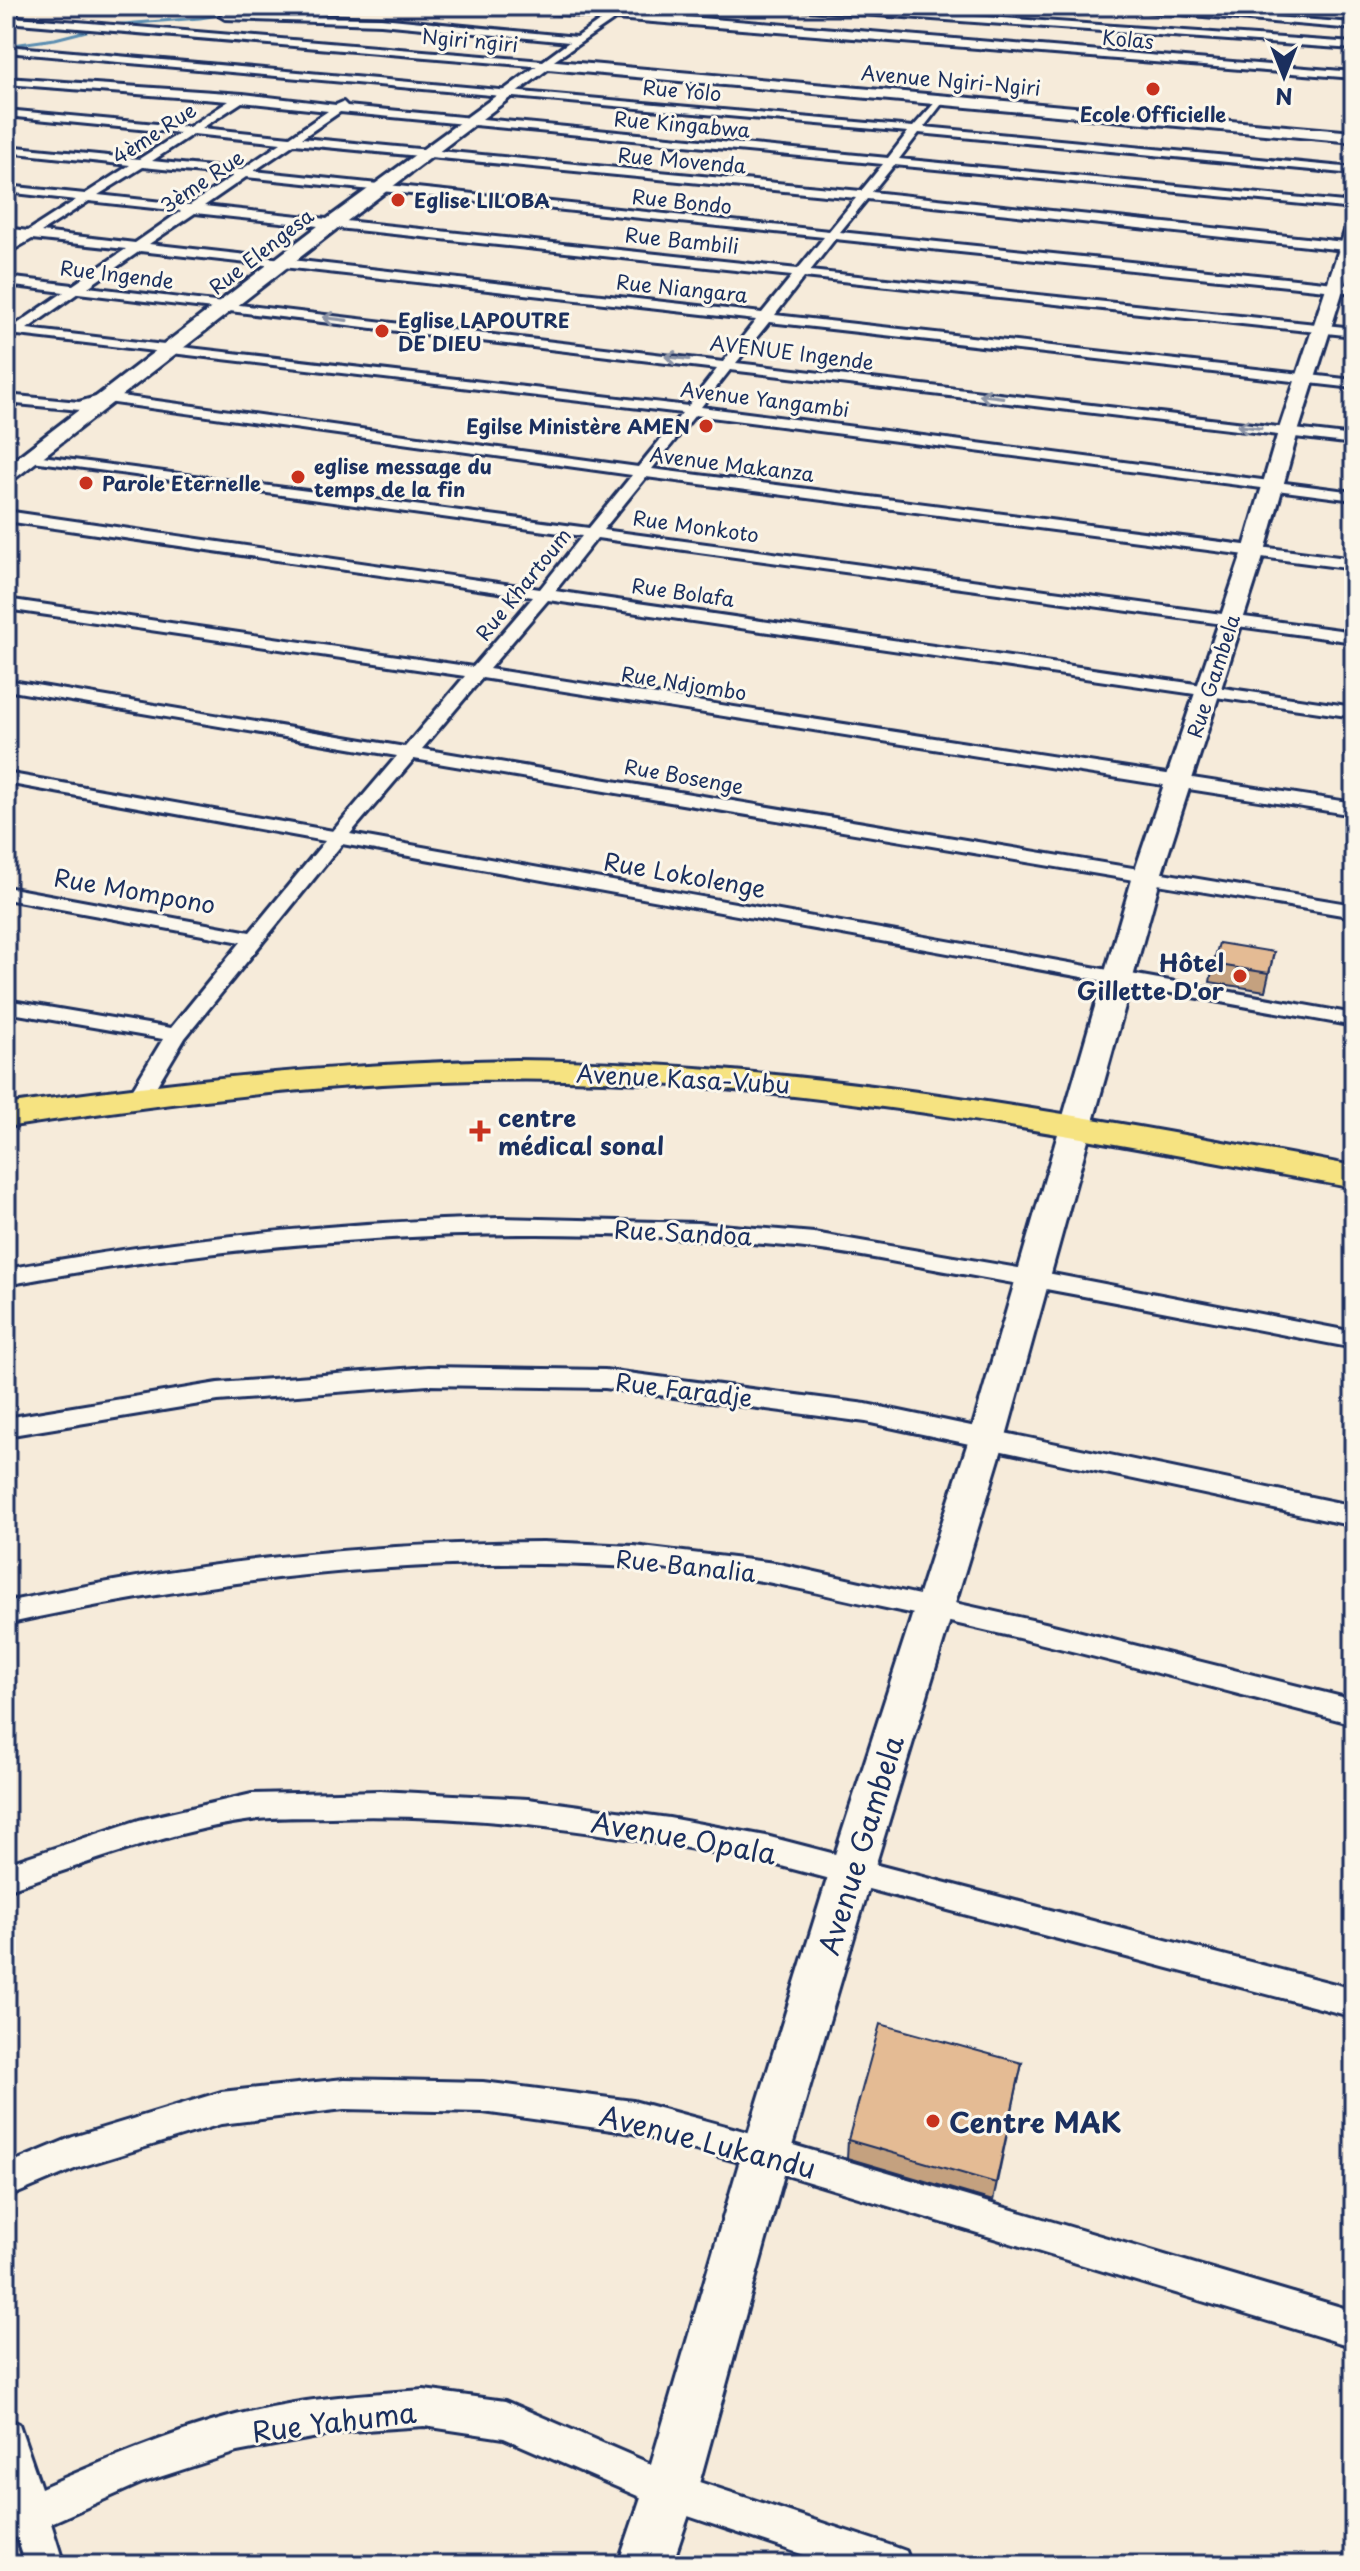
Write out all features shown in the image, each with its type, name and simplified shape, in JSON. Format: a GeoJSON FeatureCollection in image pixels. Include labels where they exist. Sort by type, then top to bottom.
{"type":"FeatureCollection","features":[{"type":"Feature","properties":{"kind":"main road","name":"Avenue Kasa-Vubu"},"geometry":{"type":"LineString","coordinates":[[6,1116],[140,1095],[322,1078],[468,1070],[683,1074],[873,1093],[1354,1177]]}},
{"type":"Feature","properties":{"kind":"street","name":"Kolas"},"geometry":{"type":"LineString","coordinates":[[488,6],[1354,75]]}},
{"type":"Feature","properties":{"kind":"street"},"geometry":{"type":"LineString","coordinates":[[545,64],[576,40],[632,6]]}},
{"type":"Feature","properties":{"kind":"street"},"geometry":{"type":"LineString","coordinates":[[792,6],[1354,46]]}},
{"type":"Feature","properties":{"kind":"street"},"geometry":{"type":"LineString","coordinates":[[974,44],[1003,6]]}},
{"type":"Feature","properties":{"kind":"street"},"geometry":{"type":"LineString","coordinates":[[1093,6],[1354,26]]}},
{"type":"Feature","properties":{"kind":"street"},"geometry":{"type":"LineString","coordinates":[[343,48],[392,13]]}},
{"type":"Feature","properties":{"kind":"street"},"geometry":{"type":"LineString","coordinates":[[225,16],[381,21],[576,40]]}},
{"type":"Feature","properties":{"kind":"street","name":"Ngiri ngiri"},"geometry":{"type":"LineString","coordinates":[[6,19],[545,64]]}},
{"type":"Feature","properties":{"kind":"street"},"geometry":{"type":"LineString","coordinates":[[309,55],[322,47]]}},
{"type":"Feature","properties":{"kind":"street","name":"Rue Yolo"},"geometry":{"type":"LineString","coordinates":[[6,49],[510,92],[1354,171]]}},
{"type":"Feature","properties":{"kind":"street"},"geometry":{"type":"LineString","coordinates":[[363,91],[419,53]]}},
{"type":"Feature","properties":{"kind":"street","name":"4ème Rue"},"geometry":{"type":"LineString","coordinates":[[6,250],[295,64]]}},
{"type":"Feature","properties":{"kind":"street","name":"Rue Elengesa"},"geometry":{"type":"LineString","coordinates":[[6,476],[224,306],[545,64]]}},
{"type":"Feature","properties":{"kind":"street","name":"Avenue Ngiri-Ngiri"},"geometry":{"type":"LineString","coordinates":[[545,64],[1354,137]]}},
{"type":"Feature","properties":{"kind":"street","name":"Rue Kingabwa"},"geometry":{"type":"LineString","coordinates":[[6,81],[240,99],[1354,206]]}},
{"type":"Feature","properties":{"kind":"street","name":"3ème Rue"},"geometry":{"type":"LineString","coordinates":[[9,333],[350,100]]}},
{"type":"Feature","properties":{"kind":"street","name":"Rue Khartoum"},"geometry":{"type":"LineString","coordinates":[[140,1095],[176,1035],[338,837],[480,673],[940,100]]}},
{"type":"Feature","properties":{"kind":"street","name":"Rue Movenda"},"geometry":{"type":"LineString","coordinates":[[6,113],[1352,240]]}},
{"type":"Feature","properties":{"kind":"street","name":"Rue Bondo"},"geometry":{"type":"LineString","coordinates":[[6,149],[1345,288]]}},
{"type":"Feature","properties":{"kind":"street","name":"Rue Bambili"},"geometry":{"type":"LineString","coordinates":[[6,189],[1354,332]]}},
{"type":"Feature","properties":{"kind":"street","name":"Rue Niangara"},"geometry":{"type":"LineString","coordinates":[[6,232],[1354,384]]}},
{"type":"Feature","properties":{"kind":"street","name":"Rue Gambela"},"geometry":{"type":"LineString","coordinates":[[1075,1126],[1120,980],[1147,876],[1254,551],[1304,379],[1322,329],[1345,288],[1352,240]]}},
{"type":"Feature","properties":{"kind":"street","name":"Rue Ingende"},"geometry":{"type":"LineString","coordinates":[[6,281],[224,306]]}},
{"type":"Feature","properties":{"kind":"street","name":"AVENUE Ingende"},"geometry":{"type":"LineString","coordinates":[[224,306],[1354,440]]}},
{"type":"Feature","properties":{"kind":"street","name":"Avenue Yangambi"},"geometry":{"type":"LineString","coordinates":[[9,333],[690,410],[1354,496]]}},
{"type":"Feature","properties":{"kind":"street","name":"Avenue Makanza"},"geometry":{"type":"LineString","coordinates":[[6,399],[80,406],[106,398],[643,472],[1354,564]]}},
{"type":"Feature","properties":{"kind":"street","name":"Rue Monkoto"},"geometry":{"type":"LineString","coordinates":[[32,457],[1354,637]]}},
{"type":"Feature","properties":{"kind":"street","name":"Rue Bolafa"},"geometry":{"type":"LineString","coordinates":[[6,516],[1354,712]]}},
{"type":"Feature","properties":{"kind":"street","name":"Rue Ndjombo"},"geometry":{"type":"LineString","coordinates":[[6,604],[480,673],[1354,809]]}},
{"type":"Feature","properties":{"kind":"street","name":"Rue Bosenge"},"geometry":{"type":"LineString","coordinates":[[6,685],[1354,911]]}},
{"type":"Feature","properties":{"kind":"street","name":"Rue Lokolenge"},"geometry":{"type":"LineString","coordinates":[[6,778],[1354,1020]]}},
{"type":"Feature","properties":{"kind":"street","name":"Rue Mompono"},"geometry":{"type":"LineString","coordinates":[[6,893],[255,939]]}},
{"type":"Feature","properties":{"kind":"street"},"geometry":{"type":"LineString","coordinates":[[6,1006],[176,1035]]}},
{"type":"Feature","properties":{"kind":"street","name":"Avenue Gambela"},"geometry":{"type":"LineString","coordinates":[[645,2565],[670,2491],[766,2153],[851,1873],[988,1436],[1075,1126]]}},
{"type":"Feature","properties":{"kind":"street","name":"Rue Sandoa"},"geometry":{"type":"LineString","coordinates":[[6,1277],[185,1248],[322,1233],[511,1224],[652,1228],[798,1239],[1031,1278],[1354,1340]]}},
{"type":"Feature","properties":{"kind":"street","name":"Rue Faradje"},"geometry":{"type":"LineString","coordinates":[[6,1427],[218,1392],[428,1376],[605,1379],[866,1413],[988,1436],[1354,1516]]}},
{"type":"Feature","properties":{"kind":"street","name":"Rue Banalia"},"geometry":{"type":"LineString","coordinates":[[6,1613],[237,1568],[370,1555],[462,1553],[633,1557],[727,1565],[934,1607],[1354,1712]]}},
{"type":"Feature","properties":{"kind":"street","name":"Avenue Opala"},"geometry":{"type":"LineString","coordinates":[[6,1877],[139,1833],[252,1807],[380,1803],[528,1812],[669,1831],[766,1849],[1354,2003]]}},
{"type":"Feature","properties":{"kind":"street","name":"Avenue Lukandu"},"geometry":{"type":"LineString","coordinates":[[6,2182],[73,2153],[221,2108],[344,2094],[483,2097],[633,2117],[766,2153],[1354,2329]]}},
{"type":"Feature","properties":{"kind":"street","name":"Rue Yahuma"},"geometry":{"type":"LineString","coordinates":[[17,2518],[138,2465],[237,2433],[350,2413],[424,2408],[505,2420],[670,2491],[892,2565]]}},
{"type":"Feature","properties":{"kind":"street"},"geometry":{"type":"LineString","coordinates":[[6,2437],[17,2518],[45,2565]]}},
{"type":"Feature","properties":{"kind":"building"},"geometry":{"type":"Polygon","coordinates":[[[1219,943],[1274,952],[1269,973],[1213,964],[1219,943]]]}},
{"type":"Feature","properties":{"kind":"building","name":"Centre MAK"},"geometry":{"type":"Polygon","coordinates":[[[880,2024],[1022,2063],[996,2183],[848,2140],[880,2024]]]}},
{"type":"Feature","properties":{"kind":"waterway"},"geometry":{"type":"LineString","coordinates":[[6,46],[55,39],[110,25],[200,18],[272,6]]}},
{"type":"Feature","properties":{"kind":"place","name":"Ecole Officielle"},"geometry":{"type":"Point","coordinates":[1153,89]}},
{"type":"Feature","properties":{"kind":"place","name":"Eglise LILOBA"},"geometry":{"type":"Point","coordinates":[398,200]}},
{"type":"Feature","properties":{"kind":"place","name":"Eglise LAPOUTRE DE DIEU"},"geometry":{"type":"Point","coordinates":[382,331]}},
{"type":"Feature","properties":{"kind":"place","name":"Egilse Ministère AMEN"},"geometry":{"type":"Point","coordinates":[706,426]}},
{"type":"Feature","properties":{"kind":"place","name":"eglise message du temps de la fin"},"geometry":{"type":"Point","coordinates":[298,477]}},
{"type":"Feature","properties":{"kind":"place","name":"Parole Eternelle"},"geometry":{"type":"Point","coordinates":[86,483]}},
{"type":"Feature","properties":{"kind":"place","name":"Hôtel Gillette D'or"},"geometry":{"type":"Point","coordinates":[1240,976]}},
{"type":"Feature","properties":{"kind":"place","name":"centre médical sonal"},"geometry":{"type":"Point","coordinates":[480,1131]}},
{"type":"Feature","properties":{"kind":"place","name":"Centre MAK"},"geometry":{"type":"Point","coordinates":[933,2121]}}]}
